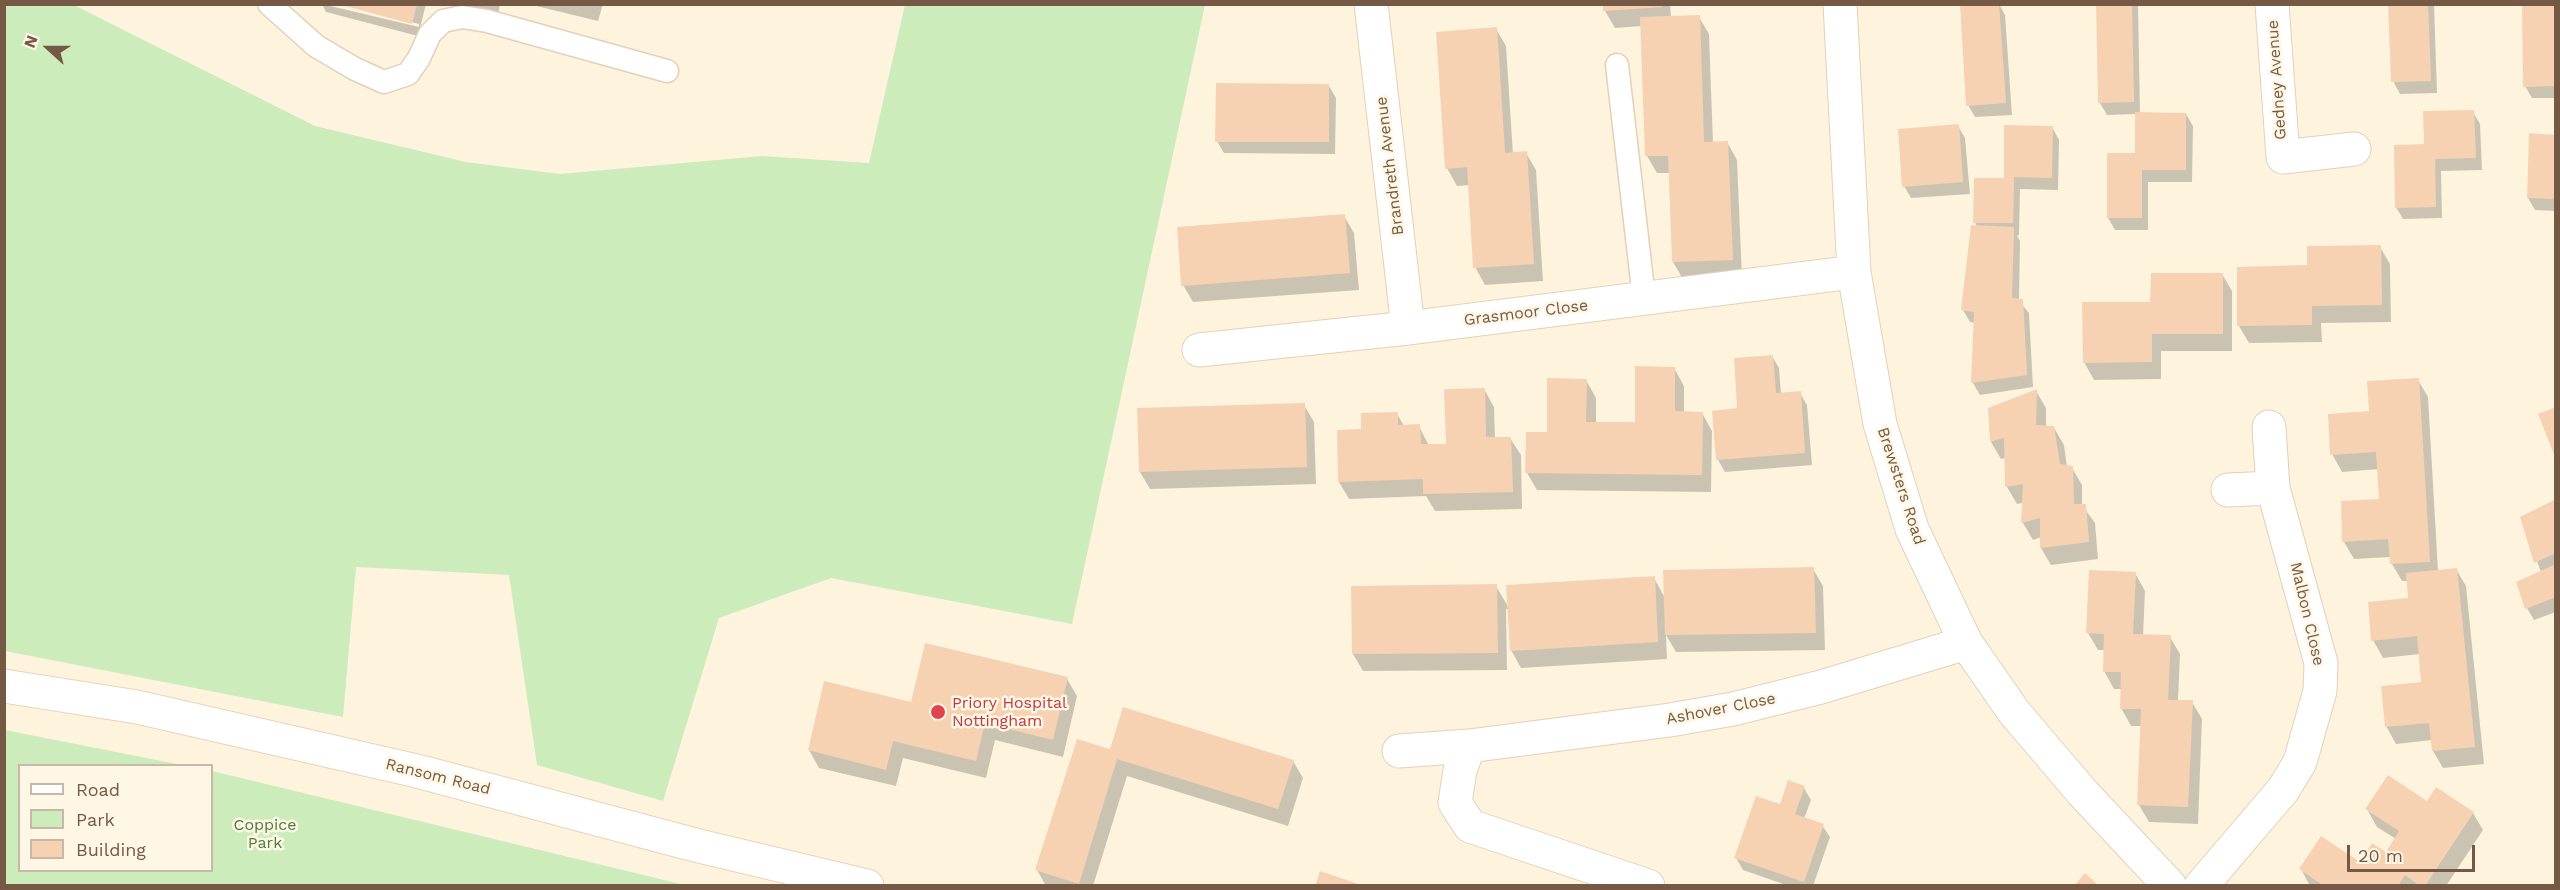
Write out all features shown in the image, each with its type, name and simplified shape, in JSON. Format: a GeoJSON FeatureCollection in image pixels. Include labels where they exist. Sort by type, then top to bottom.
{"type":"FeatureCollection","features":[{"type":"Feature","properties":{"kind":"street","name":"Brandreth Avenue"},"geometry":{"type":"LineString","coordinates":[[1371,4],[1408,328]]}},
{"type":"Feature","properties":{"kind":"street","name":"Brewsters Road"},"geometry":{"type":"LineString","coordinates":[[1840,4],[1854,272],[1880,424],[1912,529],[1966,643],[2014,712],[2082,792],[2170,885]]}},
{"type":"Feature","properties":{"kind":"street","name":"Gedney Avenue"},"geometry":{"type":"LineString","coordinates":[[2272,4],[2283,157],[2354,149]]}},
{"type":"Feature","properties":{"kind":"street","name":"Grasmoor Close"},"geometry":{"type":"LineString","coordinates":[[1199,350],[1408,328],[1854,272]]}},
{"type":"Feature","properties":{"kind":"street","name":"Malbon Close"},"geometry":{"type":"LineString","coordinates":[[2201,885],[2283,790],[2301,762],[2320,691],[2321,663],[2274,488],[2269,427]]}},
{"type":"Feature","properties":{"kind":"street"},"geometry":{"type":"LineString","coordinates":[[2228,490],[2274,488]]}},
{"type":"Feature","properties":{"kind":"street","name":"Ashover Close"},"geometry":{"type":"LineString","coordinates":[[1399,751],[1469,746],[1670,720],[1733,709],[1821,687],[1966,643]]}},
{"type":"Feature","properties":{"kind":"street","name":"Ransom Road"},"geometry":{"type":"LineString","coordinates":[[4,686],[137,707],[335,752],[695,845],[867,885]]}},
{"type":"Feature","properties":{"kind":"street"},"geometry":{"type":"LineString","coordinates":[[1469,746],[1460,770],[1455,802],[1470,826],[1648,885]]}},
{"type":"Feature","properties":{"kind":"lane"},"geometry":{"type":"LineString","coordinates":[[270,4],[316,46],[384,82],[408,74],[419,58],[430,34],[443,21],[462,17],[487,21],[667,70]]}},
{"type":"Feature","properties":{"kind":"lane"},"geometry":{"type":"LineString","coordinates":[[1617,65],[1644,298]]}},
{"type":"Feature","properties":{"kind":"green space"},"geometry":{"type":"Polygon","coordinates":[[[4,5],[74,5],[315,126],[466,162],[560,174],[762,156],[869,163],[905,5],[1205,5],[1072,624],[831,578],[719,618],[663,801],[537,765],[509,575],[356,567],[343,717],[5,651],[4,5]]]}},
{"type":"Feature","properties":{"kind":"green space","name":"Coppice Park"},"geometry":{"type":"Polygon","coordinates":[[[5,730],[177,764],[18,764],[18,872],[213,872],[213,771],[685,885],[5,885],[5,730]]]}},
{"type":"Feature","properties":{"kind":"building"},"geometry":{"type":"Polygon","coordinates":[[[338,4],[417,4],[412,24],[338,4]]]}},
{"type":"Feature","properties":{"kind":"building"},"geometry":{"type":"Polygon","coordinates":[[[1603,4],[1662,4],[1662,7],[1603,11],[1603,4]]]}},
{"type":"Feature","properties":{"kind":"building"},"geometry":{"type":"Polygon","coordinates":[[[1960,4],[1999,4],[2006,103],[1966,106],[1960,4]]]}},
{"type":"Feature","properties":{"kind":"building"},"geometry":{"type":"Polygon","coordinates":[[[2096,4],[2132,4],[2134,102],[2098,103],[2096,4]]]}},
{"type":"Feature","properties":{"kind":"building"},"geometry":{"type":"Polygon","coordinates":[[[2388,4],[2428,4],[2431,81],[2391,82],[2388,4]]]}},
{"type":"Feature","properties":{"kind":"building"},"geometry":{"type":"Polygon","coordinates":[[[2522,4],[2556,4],[2556,86],[2523,87],[2522,4]]]}},
{"type":"Feature","properties":{"kind":"building"},"geometry":{"type":"Polygon","coordinates":[[[1700,15],[1704,142],[1728,141],[1733,260],[1672,262],[1668,156],[1645,156],[1640,17],[1700,15]]]}},
{"type":"Feature","properties":{"kind":"building"},"geometry":{"type":"Polygon","coordinates":[[[1497,27],[1505,153],[1527,151],[1534,264],[1473,268],[1467,167],[1445,169],[1436,32],[1497,27]]]}},
{"type":"Feature","properties":{"kind":"building"},"geometry":{"type":"Polygon","coordinates":[[[1216,83],[1329,84],[1329,142],[1215,142],[1216,83]]]}},
{"type":"Feature","properties":{"kind":"building"},"geometry":{"type":"Polygon","coordinates":[[[2474,110],[2476,158],[2435,159],[2436,207],[2395,208],[2394,145],[2424,144],[2423,111],[2474,110]]]}},
{"type":"Feature","properties":{"kind":"building"},"geometry":{"type":"Polygon","coordinates":[[[2135,112],[2186,113],[2186,170],[2142,170],[2142,218],[2107,218],[2107,153],[2135,153],[2135,112]]]}},
{"type":"Feature","properties":{"kind":"building"},"geometry":{"type":"Polygon","coordinates":[[[1959,124],[1963,182],[1902,187],[1898,129],[1959,124]]]}},
{"type":"Feature","properties":{"kind":"building"},"geometry":{"type":"Polygon","coordinates":[[[2004,125],[2053,126],[2052,178],[2014,177],[2013,223],[1973,223],[1974,178],[2004,178],[2004,125]]]}},
{"type":"Feature","properties":{"kind":"building"},"geometry":{"type":"Polygon","coordinates":[[[2529,133],[2556,135],[2556,199],[2527,198],[2529,133]]]}},
{"type":"Feature","properties":{"kind":"building"},"geometry":{"type":"Polygon","coordinates":[[[1345,214],[1350,273],[1181,286],[1177,227],[1345,214]]]}},
{"type":"Feature","properties":{"kind":"building"},"geometry":{"type":"Polygon","coordinates":[[[1971,225],[2014,227],[2012,298],[2023,299],[2027,375],[1971,383],[1974,312],[1961,310],[1971,225]]]}},
{"type":"Feature","properties":{"kind":"building"},"geometry":{"type":"Polygon","coordinates":[[[2381,245],[2382,305],[2312,306],[2312,325],[2237,326],[2237,267],[2307,265],[2307,246],[2381,245]]]}},
{"type":"Feature","properties":{"kind":"building"},"geometry":{"type":"Polygon","coordinates":[[[2151,273],[2223,273],[2223,334],[2152,334],[2152,362],[2083,363],[2082,302],[2150,302],[2151,273]]]}},
{"type":"Feature","properties":{"kind":"building"},"geometry":{"type":"Polygon","coordinates":[[[1773,355],[1776,393],[1801,391],[1805,453],[1716,460],[1712,411],[1737,408],[1734,358],[1773,355]]]}},
{"type":"Feature","properties":{"kind":"building"},"geometry":{"type":"Polygon","coordinates":[[[1635,366],[1675,367],[1675,411],[1703,412],[1702,475],[1525,473],[1526,432],[1547,432],[1547,378],[1587,379],[1586,422],[1635,422],[1635,366]]]}},
{"type":"Feature","properties":{"kind":"building"},"geometry":{"type":"Polygon","coordinates":[[[2419,378],[2430,562],[2390,564],[2388,539],[2342,542],[2341,501],[2379,499],[2376,452],[2330,455],[2328,414],[2369,411],[2367,381],[2419,378]]]}},
{"type":"Feature","properties":{"kind":"building"},"geometry":{"type":"Polygon","coordinates":[[[1485,388],[1486,437],[1511,437],[1513,492],[1423,494],[1423,479],[1338,482],[1337,430],[1361,429],[1361,413],[1398,412],[1398,425],[1420,424],[1421,444],[1446,444],[1444,389],[1485,388]]]}},
{"type":"Feature","properties":{"kind":"building"},"geometry":{"type":"Polygon","coordinates":[[[2037,389],[2036,425],[2054,426],[2060,464],[2073,466],[2074,504],[2086,504],[2089,542],[2040,548],[2040,518],[2021,523],[2023,484],[2005,487],[2004,438],[1990,442],[1988,408],[2037,389]]]}},
{"type":"Feature","properties":{"kind":"building"},"geometry":{"type":"Polygon","coordinates":[[[1305,403],[1307,467],[1139,472],[1137,408],[1305,403]]]}},
{"type":"Feature","properties":{"kind":"building"},"geometry":{"type":"Polygon","coordinates":[[[2556,407],[2556,457],[2555,457],[2538,414],[2556,407]]]}},
{"type":"Feature","properties":{"kind":"building"},"geometry":{"type":"Polygon","coordinates":[[[2556,499],[2556,553],[2534,563],[2520,517],[2556,499]]]}},
{"type":"Feature","properties":{"kind":"building"},"geometry":{"type":"Polygon","coordinates":[[[2556,564],[2556,597],[2525,609],[2516,582],[2556,564]]]}},
{"type":"Feature","properties":{"kind":"building"},"geometry":{"type":"Polygon","coordinates":[[[1814,567],[1816,633],[1665,635],[1663,570],[1814,567]]]}},
{"type":"Feature","properties":{"kind":"building"},"geometry":{"type":"Polygon","coordinates":[[[2457,568],[2475,747],[2432,751],[2429,723],[2385,727],[2381,686],[2421,682],[2417,636],[2371,641],[2368,602],[2408,598],[2406,573],[2457,568]]]}},
{"type":"Feature","properties":{"kind":"building"},"geometry":{"type":"Polygon","coordinates":[[[2089,570],[2136,572],[2133,634],[2171,635],[2168,700],[2193,700],[2188,807],[2137,805],[2141,709],[2120,709],[2121,672],[2103,672],[2104,634],[2086,633],[2089,570]]]}},
{"type":"Feature","properties":{"kind":"building"},"geometry":{"type":"Polygon","coordinates":[[[1655,576],[1658,642],[1510,651],[1506,585],[1655,576]]]}},
{"type":"Feature","properties":{"kind":"building"},"geometry":{"type":"Polygon","coordinates":[[[1497,584],[1498,653],[1352,654],[1351,586],[1497,584]]]}},
{"type":"Feature","properties":{"kind":"building","name":"Priory Hospital Nottingham"},"geometry":{"type":"Polygon","coordinates":[[[925,643],[1068,677],[1053,740],[985,723],[976,761],[893,741],[886,770],[808,750],[824,681],[911,702],[925,643]]]}},
{"type":"Feature","properties":{"kind":"building"},"geometry":{"type":"Polygon","coordinates":[[[1123,707],[1294,760],[1278,809],[1117,759],[1079,884],[1035,870],[1077,739],[1110,749],[1123,707]]]}},
{"type":"Feature","properties":{"kind":"building"},"geometry":{"type":"Polygon","coordinates":[[[2388,775],[2427,801],[2436,787],[2474,812],[2425,886],[2420,886],[2405,875],[2398,886],[2324,886],[2299,869],[2321,836],[2360,862],[2372,843],[2386,852],[2399,831],[2365,809],[2388,775]]]}},
{"type":"Feature","properties":{"kind":"building"},"geometry":{"type":"Polygon","coordinates":[[[1788,780],[1805,786],[1795,814],[1824,824],[1804,882],[1734,858],[1756,796],[1780,804],[1788,780]]]}},
{"type":"Feature","properties":{"kind":"building"},"geometry":{"type":"Polygon","coordinates":[[[1320,871],[1361,885],[1361,886],[1315,886],[1320,871]]]}},
{"type":"Feature","properties":{"kind":"building"},"geometry":{"type":"Polygon","coordinates":[[[2085,873],[2099,886],[2074,886],[2085,873]]]}},
{"type":"Feature","properties":{"kind":"place","name":"Priory Hospital Nottingham"},"geometry":{"type":"Point","coordinates":[938,712]}}]}
